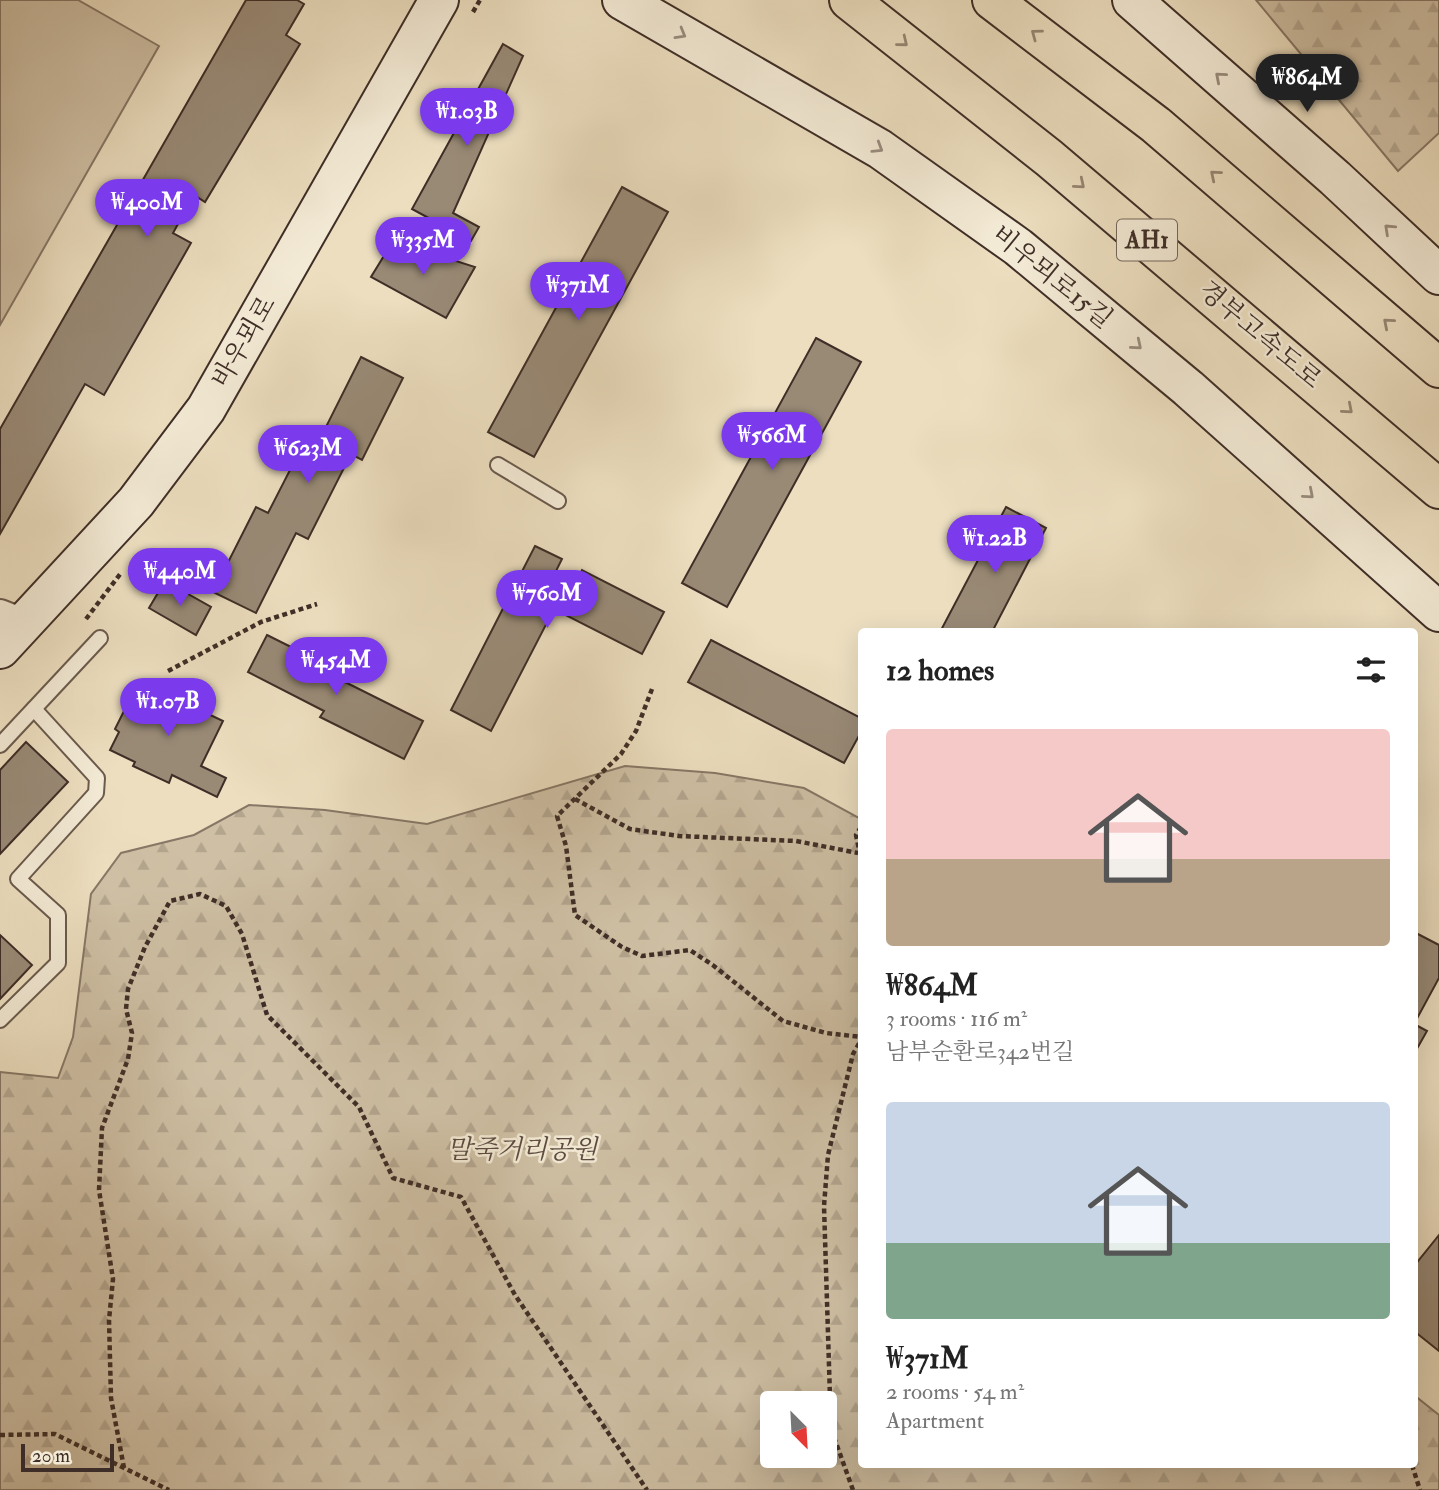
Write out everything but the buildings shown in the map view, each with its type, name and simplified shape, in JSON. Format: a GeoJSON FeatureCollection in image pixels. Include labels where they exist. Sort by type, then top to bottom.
{"type":"FeatureCollection","features":[{"type":"Feature","properties":{"kind":"highway","name":"경부고속도로"},"geometry":{"type":"LineString","coordinates":[[849,0],[1060,167],[1439,488]]}},
{"type":"Feature","properties":{"kind":"highway"},"geometry":{"type":"LineString","coordinates":[[992,0],[1156,125],[1439,368]]}},
{"type":"Feature","properties":{"kind":"street","name":"바우뫼로"},"geometry":{"type":"LineString","coordinates":[[8,629],[135,502],[206,409],[439,0]]}},
{"type":"Feature","properties":{"kind":"street","name":"비우뫼로15길"},"geometry":{"type":"LineString","coordinates":[[622,0],[880,149],[1018,247],[1188,388],[1439,612]]}},
{"type":"Feature","properties":{"kind":"street"},"geometry":{"type":"LineString","coordinates":[[1132,0],[1335,177],[1439,275]]}},
{"type":"Feature","properties":{"kind":"lane"},"geometry":{"type":"LineString","coordinates":[[498,465],[558,502]]}},
{"type":"Feature","properties":{"kind":"lane"},"geometry":{"type":"LineString","coordinates":[[0,745],[100,638]]}},
{"type":"Feature","properties":{"kind":"lane"},"geometry":{"type":"LineString","coordinates":[[0,1020],[58,963],[58,915],[18,879],[96,793],[97,778],[34,709]]}},
{"type":"Feature","properties":{"kind":"path"},"geometry":{"type":"LineString","coordinates":[[169,671],[261,622],[317,604]]}},
{"type":"Feature","properties":{"kind":"path"},"geometry":{"type":"LineString","coordinates":[[652,689],[636,731],[621,754],[557,816],[566,846],[575,915],[622,947],[642,956],[690,950],[714,965],[783,1021],[858,1038]]}},
{"type":"Feature","properties":{"kind":"path"},"geometry":{"type":"LineString","coordinates":[[575,799],[630,829],[680,836],[796,841],[858,856]]}},
{"type":"Feature","properties":{"kind":"path"},"geometry":{"type":"LineString","coordinates":[[124,1468],[111,1398],[108,1320],[113,1279],[99,1190],[102,1128],[128,1059],[132,1033],[126,1009],[128,989],[145,947],[170,901],[200,894],[226,906],[242,934],[267,1015],[359,1107],[393,1178],[461,1196],[515,1295],[647,1490]]}},
{"type":"Feature","properties":{"kind":"path"},"geometry":{"type":"LineString","coordinates":[[853,1490],[831,1429],[824,1206],[828,1155],[853,1054],[858,1045]]}},
{"type":"Feature","properties":{"kind":"path"},"geometry":{"type":"LineString","coordinates":[[0,1435],[55,1434],[159,1488],[169,1490]]}},
{"type":"Feature","properties":{"kind":"path"},"geometry":{"type":"LineString","coordinates":[[1413,1468],[1420,1490]]}},
{"type":"Feature","properties":{"kind":"green space"},"geometry":{"type":"Polygon","coordinates":[[[0,0],[78,0],[159,46],[0,325],[0,0]]]}},
{"type":"Feature","properties":{"kind":"green space"},"geometry":{"type":"Polygon","coordinates":[[[1256,0],[1439,0],[1439,133],[1398,171],[1256,0]]]}},
{"type":"Feature","properties":{"kind":"green space","name":"말죽거리공원"},"geometry":{"type":"Polygon","coordinates":[[[625,766],[715,773],[804,788],[858,817],[858,1468],[1418,1468],[1418,1398],[1439,1415],[1439,1490],[0,1490],[0,1072],[58,1078],[73,1037],[91,894],[121,853],[194,835],[249,805],[325,810],[427,824],[625,766]]]}}]}
